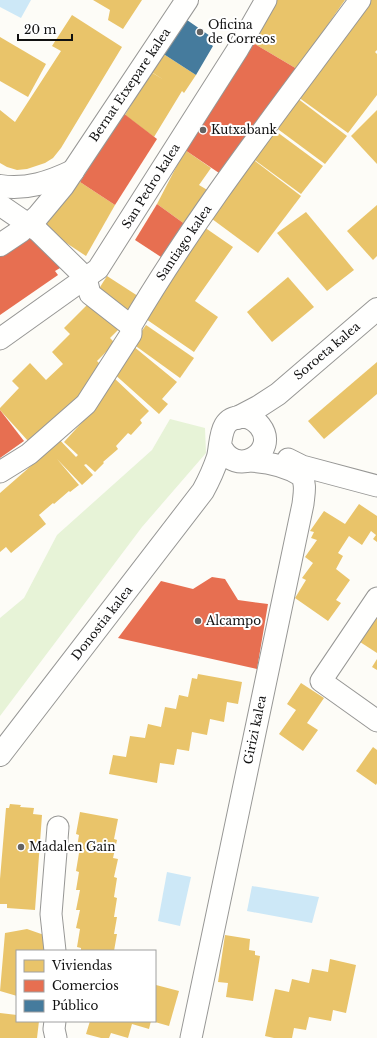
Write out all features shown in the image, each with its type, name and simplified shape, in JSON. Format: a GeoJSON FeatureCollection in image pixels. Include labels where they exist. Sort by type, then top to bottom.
{"type":"FeatureCollection","features":[{"type":"Feature","properties":{"kind":"street","name":"Bernat Etxepare kalea"},"geometry":{"type":"LineString","coordinates":[[0,245],[29,225],[47,207],[74,171],[187,0]]}},
{"type":"Feature","properties":{"kind":"street","name":"San Pedro kalea"},"geometry":{"type":"LineString","coordinates":[[0,338],[98,269],[238,49],[266,0]]}},
{"type":"Feature","properties":{"kind":"street","name":"Santiago kalea"},"geometry":{"type":"LineString","coordinates":[[0,472],[29,454],[86,404],[131,334],[131,326],[162,275],[198,221],[360,0]]}},
{"type":"Feature","properties":{"kind":"street"},"geometry":{"type":"LineString","coordinates":[[74,171],[44,183],[2,192],[29,225],[38,231],[86,278],[90,294],[131,326]]}},
{"type":"Feature","properties":{"kind":"street","name":"Soroeta kalea"},"geometry":{"type":"LineString","coordinates":[[237,418],[278,394],[377,309]]}},
{"type":"Feature","properties":{"kind":"street","name":"Soroeta kalea"},"geometry":{"type":"LineString","coordinates":[[264,436],[267,413],[278,394]]}},
{"type":"Feature","properties":{"kind":"street"},"geometry":{"type":"LineString","coordinates":[[237,418],[244,417],[257,422],[264,436],[281,455],[296,464],[377,486]]}},
{"type":"Feature","properties":{"kind":"street","name":"Donostia kalea"},"geometry":{"type":"LineString","coordinates":[[203,491],[214,469],[222,431],[225,425],[231,420],[237,418]]}},
{"type":"Feature","properties":{"kind":"street","name":"Donostia kalea"},"geometry":{"type":"LineString","coordinates":[[0,755],[203,491],[221,474],[245,461],[256,458],[261,452],[264,436]]}},
{"type":"Feature","properties":{"kind":"street"},"geometry":{"type":"LineString","coordinates":[[220,445],[223,451],[234,460],[245,461]]}},
{"type":"Feature","properties":{"kind":"street","name":"Girizi kalea"},"geometry":{"type":"LineString","coordinates":[[191,1038],[303,504],[304,485],[300,474],[278,465],[264,462],[245,461]]}},
{"type":"Feature","properties":{"kind":"street"},"geometry":{"type":"LineString","coordinates":[[377,598],[321,681],[377,721]]}},
{"type":"Feature","properties":{"kind":"street"},"geometry":{"type":"LineString","coordinates":[[55,950],[51,914],[58,827]]}},
{"type":"Feature","properties":{"kind":"street"},"geometry":{"type":"LineString","coordinates":[[55,1022],[54,1029],[56,1038]]}},
{"type":"Feature","properties":{"kind":"green space"},"geometry":{"type":"Polygon","coordinates":[[[170,419],[205,428],[206,453],[142,527],[0,716],[0,618],[24,598],[57,535],[152,450],[170,419]]]}},
{"type":"Feature","properties":{"kind":"water"},"geometry":{"type":"Polygon","coordinates":[[[0,0],[31,0],[21,18],[0,7],[0,0]]]}},
{"type":"Feature","properties":{"kind":"water"},"geometry":{"type":"Polygon","coordinates":[[[167,872],[191,877],[180,926],[158,921],[167,872]]]}},
{"type":"Feature","properties":{"kind":"water"},"geometry":{"type":"Polygon","coordinates":[[[252,886],[319,897],[312,923],[247,911],[252,886]]]}},
{"type":"Feature","properties":{"kind":"building: Viviendas"},"geometry":{"type":"Polygon","coordinates":[[[93,0],[142,0],[123,29],[108,20],[110,10],[93,0]]]}},
{"type":"Feature","properties":{"kind":"building: Viviendas"},"geometry":{"type":"Polygon","coordinates":[[[277,0],[345,0],[297,69],[250,41],[277,0]]]}},
{"type":"Feature","properties":{"kind":"building: Viviendas"},"geometry":{"type":"Polygon","coordinates":[[[371,0],[377,0],[377,50],[375,52],[377,54],[377,95],[348,133],[298,97],[371,0]]]}},
{"type":"Feature","properties":{"kind":"building: Viviendas"},"geometry":{"type":"Polygon","coordinates":[[[72,15],[122,47],[61,148],[53,158],[45,163],[27,169],[17,170],[7,167],[0,163],[0,110],[15,122],[61,51],[52,46],[72,15]]]}},
{"type":"Feature","properties":{"kind":"building: Viviendas"},"geometry":{"type":"Polygon","coordinates":[[[0,37],[46,64],[28,97],[0,81],[0,37]]]}},
{"type":"Feature","properties":{"kind":"building: Viviendas"},"geometry":{"type":"Polygon","coordinates":[[[162,53],[196,75],[184,93],[182,91],[154,137],[125,115],[151,72],[164,80],[150,71],[162,53]]]}},
{"type":"Feature","properties":{"kind":"building: Viviendas"},"geometry":{"type":"Polygon","coordinates":[[[297,98],[347,136],[325,164],[275,127],[297,98]]]}},
{"type":"Feature","properties":{"kind":"building: Viviendas"},"geometry":{"type":"Polygon","coordinates":[[[377,110],[377,164],[351,136],[377,110]]]}},
{"type":"Feature","properties":{"kind":"building: Viviendas"},"geometry":{"type":"Polygon","coordinates":[[[273,129],[323,166],[301,194],[252,158],[273,129]]]}},
{"type":"Feature","properties":{"kind":"building: Viviendas"},"geometry":{"type":"Polygon","coordinates":[[[185,150],[211,168],[199,185],[209,191],[186,225],[157,204],[185,150]]]}},
{"type":"Feature","properties":{"kind":"building: Viviendas"},"geometry":{"type":"Polygon","coordinates":[[[251,158],[301,196],[258,253],[208,216],[251,158]]]}},
{"type":"Feature","properties":{"kind":"building: Viviendas"},"geometry":{"type":"Polygon","coordinates":[[[80,182],[115,205],[86,256],[39,225],[80,182]]]}},
{"type":"Feature","properties":{"kind":"building: Viviendas"},"geometry":{"type":"Polygon","coordinates":[[[377,205],[377,256],[373,260],[347,231],[377,205]]]}},
{"type":"Feature","properties":{"kind":"building: Viviendas"},"geometry":{"type":"Polygon","coordinates":[[[306,212],[354,270],[327,291],[277,233],[306,212]]]}},
{"type":"Feature","properties":{"kind":"building: Viviendas"},"geometry":{"type":"Polygon","coordinates":[[[204,227],[233,247],[195,301],[218,317],[194,352],[143,317],[204,227]]]}},
{"type":"Feature","properties":{"kind":"building: Viviendas"},"geometry":{"type":"Polygon","coordinates":[[[107,276],[141,298],[128,318],[95,295],[107,276]]]}},
{"type":"Feature","properties":{"kind":"building: Viviendas"},"geometry":{"type":"Polygon","coordinates":[[[288,277],[314,307],[272,342],[247,312],[288,277]]]}},
{"type":"Feature","properties":{"kind":"building: Viviendas"},"geometry":{"type":"Polygon","coordinates":[[[90,302],[118,330],[110,338],[115,343],[97,361],[105,369],[70,405],[69,404],[29,442],[0,410],[0,408],[19,388],[12,381],[30,363],[46,380],[63,364],[52,352],[70,334],[64,328],[90,302]]]}},
{"type":"Feature","properties":{"kind":"building: Viviendas"},"geometry":{"type":"Polygon","coordinates":[[[146,325],[194,358],[180,378],[133,344],[146,325]]]}},
{"type":"Feature","properties":{"kind":"building: Viviendas"},"geometry":{"type":"Polygon","coordinates":[[[133,346],[177,382],[162,399],[168,404],[159,414],[112,372],[133,346]]]}},
{"type":"Feature","properties":{"kind":"building: Viviendas"},"geometry":{"type":"Polygon","coordinates":[[[377,362],[377,394],[324,439],[308,421],[377,362]]]}},
{"type":"Feature","properties":{"kind":"building: Viviendas"},"geometry":{"type":"Polygon","coordinates":[[[113,377],[149,411],[140,420],[142,423],[131,435],[128,433],[116,446],[118,449],[103,462],[104,463],[95,472],[86,464],[84,465],[93,475],[82,485],[57,459],[79,485],[39,515],[46,524],[11,553],[6,547],[0,552],[0,493],[40,458],[55,435],[76,457],[78,455],[64,442],[98,405],[113,377]]]}},
{"type":"Feature","properties":{"kind":"building: Viviendas"},"geometry":{"type":"Polygon","coordinates":[[[359,504],[377,516],[377,542],[373,539],[376,535],[371,531],[362,545],[349,536],[338,553],[343,556],[336,569],[350,580],[336,600],[341,603],[328,621],[295,598],[306,580],[302,578],[313,563],[305,557],[317,540],[311,538],[314,532],[310,531],[324,511],[345,524],[359,504]]]}},
{"type":"Feature","properties":{"kind":"building: Viviendas"},"geometry":{"type":"Polygon","coordinates":[[[377,616],[377,653],[357,640],[377,616]]]}},
{"type":"Feature","properties":{"kind":"building: Viviendas"},"geometry":{"type":"Polygon","coordinates":[[[377,659],[377,670],[372,667],[377,659]]]}},
{"type":"Feature","properties":{"kind":"building: Viviendas"},"geometry":{"type":"Polygon","coordinates":[[[198,674],[242,682],[238,704],[227,702],[224,722],[210,719],[207,735],[192,732],[189,751],[177,749],[174,765],[160,763],[157,783],[109,774],[113,755],[126,757],[130,736],[145,738],[148,724],[161,727],[165,707],[176,709],[179,695],[188,697],[192,678],[197,679],[198,674]]]}},
{"type":"Feature","properties":{"kind":"building: Viviendas"},"geometry":{"type":"Polygon","coordinates":[[[301,683],[324,698],[307,723],[318,730],[303,751],[279,734],[296,710],[287,704],[301,683]]]}},
{"type":"Feature","properties":{"kind":"building: Viviendas"},"geometry":{"type":"Polygon","coordinates":[[[373,747],[377,750],[376,785],[356,771],[373,747]]]}},
{"type":"Feature","properties":{"kind":"building: Viviendas","name":"Madalen Gain"},"geometry":{"type":"Polygon","coordinates":[[[10,804],[21,805],[20,807],[34,808],[33,814],[42,815],[35,910],[7,908],[7,904],[0,904],[0,879],[6,808],[9,808],[10,804]]]}},
{"type":"Feature","properties":{"kind":"building: Viviendas"},"geometry":{"type":"Polygon","coordinates":[[[80,812],[118,819],[114,839],[117,840],[113,858],[118,859],[114,877],[117,878],[114,897],[117,898],[114,917],[117,917],[114,934],[117,934],[114,950],[81,950],[81,948],[77,947],[80,929],[76,928],[80,910],[76,910],[80,890],[76,890],[79,872],[76,871],[79,853],[76,853],[79,835],[76,834],[80,812]]]}},
{"type":"Feature","properties":{"kind":"building: Viviendas"},"geometry":{"type":"Polygon","coordinates":[[[27,929],[47,936],[45,950],[16,950],[16,996],[0,991],[5,933],[27,929]]]}},
{"type":"Feature","properties":{"kind":"building: Viviendas"},"geometry":{"type":"Polygon","coordinates":[[[225,935],[250,939],[249,950],[255,951],[255,955],[260,956],[253,1001],[226,997],[228,983],[218,982],[225,935]]]}},
{"type":"Feature","properties":{"kind":"building: Viviendas"},"geometry":{"type":"Polygon","coordinates":[[[330,959],[356,965],[346,1013],[333,1010],[331,1021],[309,1017],[306,1030],[294,1028],[292,1038],[274,1038],[265,1036],[275,989],[289,992],[292,979],[309,983],[312,969],[328,972],[330,959]]]}},
{"type":"Feature","properties":{"kind":"building: Viviendas"},"geometry":{"type":"Polygon","coordinates":[[[156,985],[179,991],[169,1026],[155,1022],[156,985]]]}},
{"type":"Feature","properties":{"kind":"building: Viviendas"},"geometry":{"type":"Polygon","coordinates":[[[0,1013],[16,1015],[16,1022],[39,1022],[37,1038],[0,1038],[0,1013]]]}},
{"type":"Feature","properties":{"kind":"building: Viviendas"},"geometry":{"type":"Polygon","coordinates":[[[90,1022],[151,1022],[149,1029],[132,1024],[128,1038],[111,1033],[109,1038],[101,1038],[86,1034],[90,1022]]]}},
{"type":"Feature","properties":{"kind":"building: Comercios"},"geometry":{"type":"Polygon","coordinates":[[[250,41],[297,69],[222,175],[185,150],[250,41]]]}},
{"type":"Feature","properties":{"kind":"building: Comercios"},"geometry":{"type":"Polygon","coordinates":[[[123,113],[157,139],[115,205],[80,182],[123,113]]]}},
{"type":"Feature","properties":{"kind":"building: Comercios"},"geometry":{"type":"Polygon","coordinates":[[[157,204],[186,225],[161,257],[135,240],[157,204]]]}},
{"type":"Feature","properties":{"kind":"building: Comercios"},"geometry":{"type":"Polygon","coordinates":[[[37,234],[60,268],[55,271],[58,275],[0,315],[0,254],[37,234]]]}},
{"type":"Feature","properties":{"kind":"building: Comercios"},"geometry":{"type":"Polygon","coordinates":[[[0,410],[24,441],[0,458],[0,410]]]}},
{"type":"Feature","properties":{"kind":"building: Comercios","name":"Alcampo"},"geometry":{"type":"Polygon","coordinates":[[[212,577],[225,579],[238,600],[268,604],[257,669],[118,638],[161,581],[193,589],[212,577]]]}},
{"type":"Feature","properties":{"kind":"building: Público"},"geometry":{"type":"Polygon","coordinates":[[[187,20],[213,38],[209,43],[213,46],[196,75],[162,53],[187,20]]]}},
{"type":"Feature","properties":{"kind":"place","name":"Oficina de Correos"},"geometry":{"type":"Point","coordinates":[200,32]}},
{"type":"Feature","properties":{"kind":"place","name":"Kutxabank"},"geometry":{"type":"Point","coordinates":[203,130]}},
{"type":"Feature","properties":{"kind":"place","name":"Alcampo"},"geometry":{"type":"Point","coordinates":[198,621]}},
{"type":"Feature","properties":{"kind":"place","name":"Madalen Gain"},"geometry":{"type":"Point","coordinates":[21,847]}}]}
